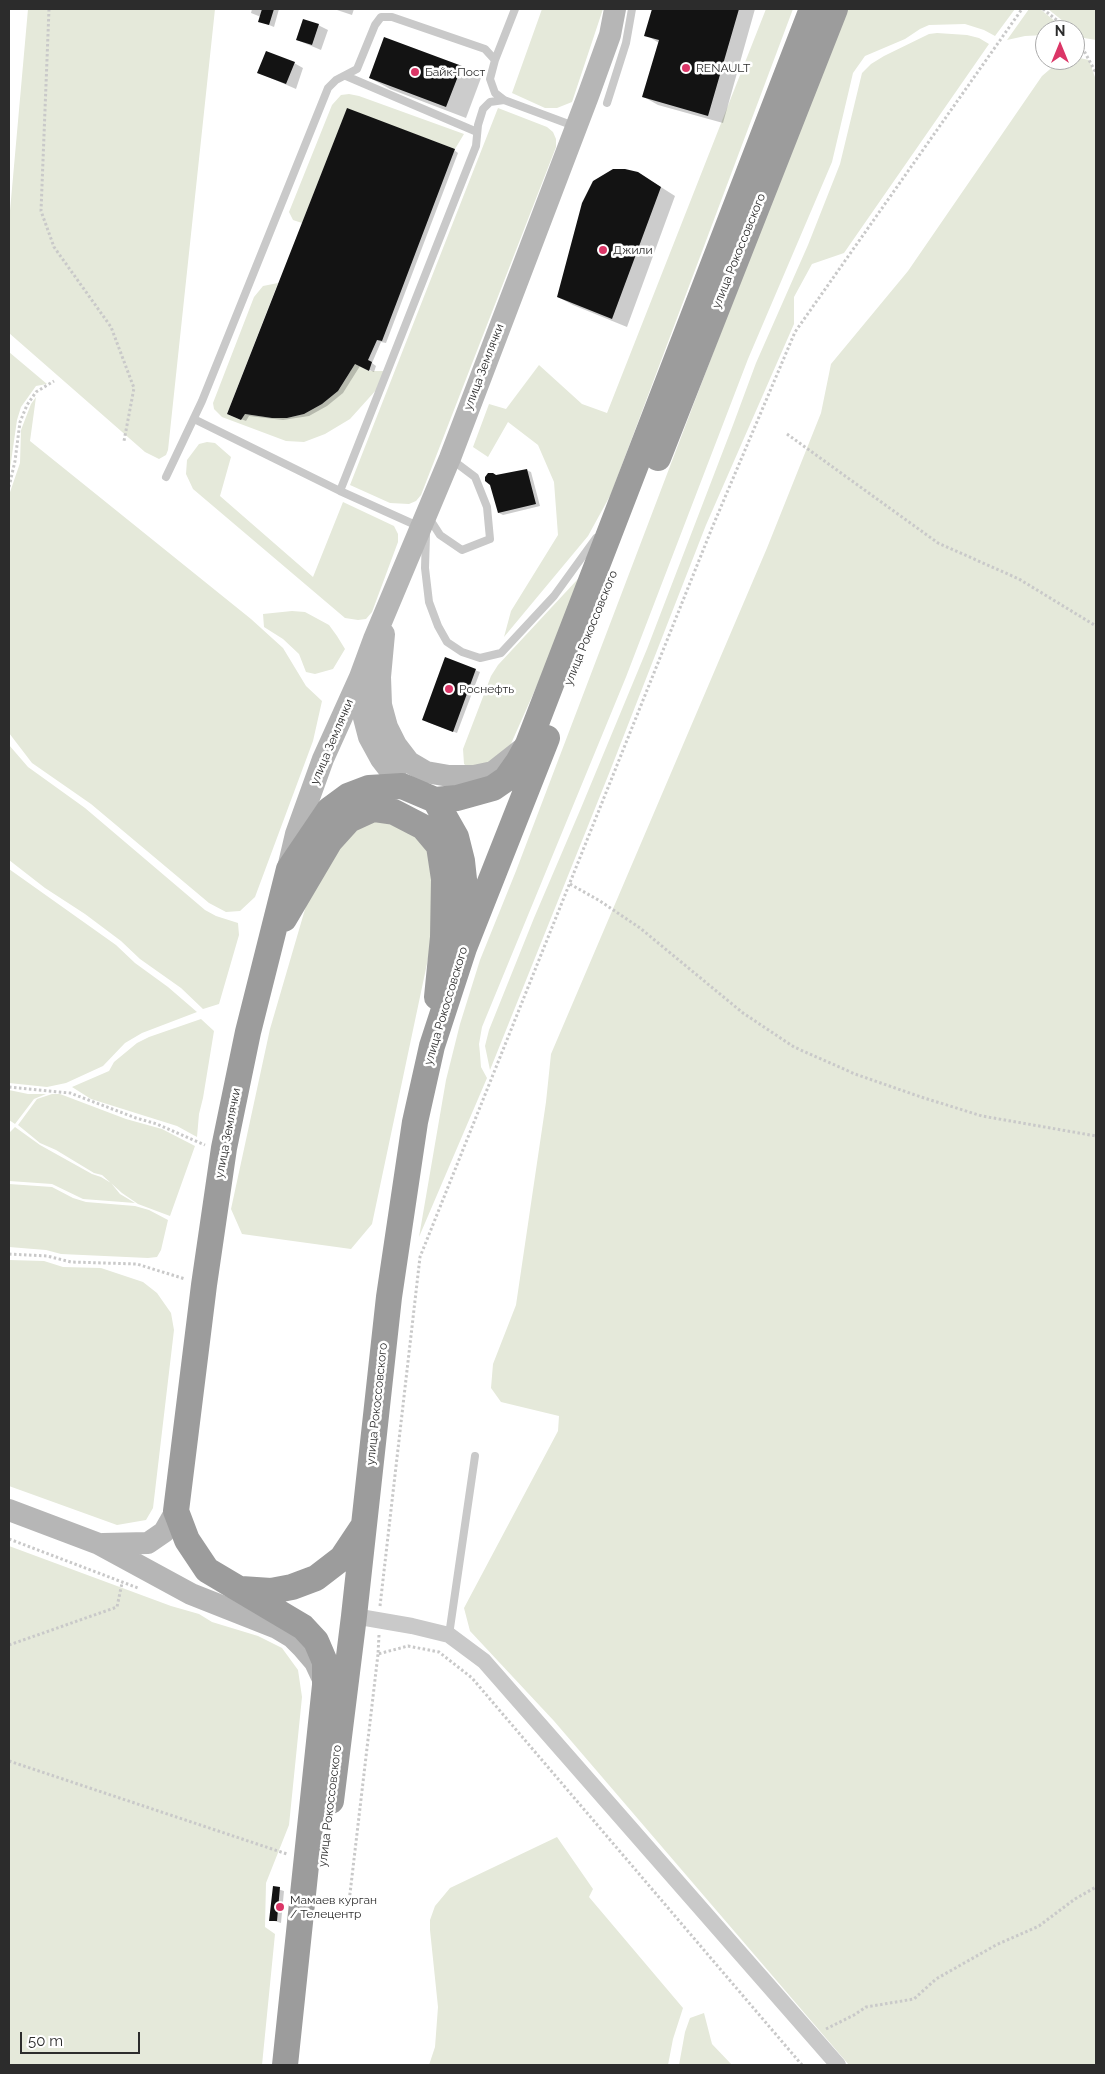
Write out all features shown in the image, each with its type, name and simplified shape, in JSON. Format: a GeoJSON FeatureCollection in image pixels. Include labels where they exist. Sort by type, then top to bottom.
{"type":"FeatureCollection","features":[{"type":"Feature","properties":{"kind":"highway","name":"улица Рокоссовского"},"geometry":{"type":"LineString","coordinates":[[435,800],[457,798],[493,788],[506,779],[528,744],[812,9]]}},
{"type":"Feature","properties":{"kind":"highway","name":"улица Рокоссовского"},"geometry":{"type":"LineString","coordinates":[[302,2065],[318,1899],[354,1616],[390,1288],[415,1122],[432,1046],[464,948],[835,9]]}},
{"type":"Feature","properties":{"kind":"highway"},"geometry":{"type":"LineString","coordinates":[[288,869],[329,810],[348,796],[370,788],[402,786],[435,800],[456,838],[462,861],[466,898],[464,948]]}},
{"type":"Feature","properties":{"kind":"highway"},"geometry":{"type":"LineString","coordinates":[[273,937],[308,882],[330,841],[349,820],[373,809],[394,812],[423,827],[439,846],[444,879],[442,937],[432,1046]]}},
{"type":"Feature","properties":{"kind":"highway","name":"улица Землячки"},"geometry":{"type":"LineString","coordinates":[[176,1511],[204,1285],[224,1148],[248,1032],[273,937],[288,869]]}},
{"type":"Feature","properties":{"kind":"highway","name":"улица Рокоссовского"},"geometry":{"type":"LineString","coordinates":[[176,1511],[187,1540],[207,1570],[286,1615],[303,1627],[316,1641],[324,1662],[325,1684],[285,2065]]}},
{"type":"Feature","properties":{"kind":"highway"},"geometry":{"type":"LineString","coordinates":[[238,1589],[270,1591],[292,1587],[316,1578],[342,1558],[364,1525]]}},
{"type":"Feature","properties":{"kind":"main road","name":"улица Землячки"},"geometry":{"type":"LineString","coordinates":[[288,869],[296,834],[323,759],[360,677],[450,458],[610,35],[615,9]]}},
{"type":"Feature","properties":{"kind":"main road"},"geometry":{"type":"LineString","coordinates":[[385,613],[380,677],[382,705],[387,727],[396,745],[409,762],[426,772],[449,776],[474,776],[493,772],[528,744]]}},
{"type":"Feature","properties":{"kind":"main road"},"geometry":{"type":"LineString","coordinates":[[360,677],[363,714],[370,737],[381,759],[402,786]]}},
{"type":"Feature","properties":{"kind":"main road"},"geometry":{"type":"LineString","coordinates":[[9,1510],[99,1544],[191,1594],[277,1628],[292,1637],[315,1662],[325,1684]]}},
{"type":"Feature","properties":{"kind":"main road"},"geometry":{"type":"LineString","coordinates":[[99,1544],[148,1543],[164,1532],[176,1511]]}},
{"type":"Feature","properties":{"kind":"street"},"geometry":{"type":"LineString","coordinates":[[354,1616],[380,1619],[449,1635],[484,1661],[838,2065]]}},
{"type":"Feature","properties":{"kind":"lane"},"geometry":{"type":"LineString","coordinates":[[515,9],[495,60],[490,79],[495,93],[504,100],[576,126]]}},
{"type":"Feature","properties":{"kind":"lane"},"geometry":{"type":"LineString","coordinates":[[608,103],[626,43],[632,9]]}},
{"type":"Feature","properties":{"kind":"lane"},"geometry":{"type":"LineString","coordinates":[[166,477],[194,419],[328,88],[336,80],[358,69],[375,25],[381,17],[392,17],[484,49],[495,60]]}},
{"type":"Feature","properties":{"kind":"lane"},"geometry":{"type":"LineString","coordinates":[[346,76],[477,132]]}},
{"type":"Feature","properties":{"kind":"lane"},"geometry":{"type":"LineString","coordinates":[[340,491],[476,146],[477,132],[484,109],[490,102],[504,100]]}},
{"type":"Feature","properties":{"kind":"lane"},"geometry":{"type":"LineString","coordinates":[[194,419],[340,491],[424,521],[440,536],[462,550],[490,539],[487,508],[475,477],[450,458]]}},
{"type":"Feature","properties":{"kind":"lane"},"geometry":{"type":"LineString","coordinates":[[604,527],[620,504]]}},
{"type":"Feature","properties":{"kind":"lane"},"geometry":{"type":"LineString","coordinates":[[424,521],[425,568],[429,602],[438,626],[448,642],[462,652],[480,658],[501,653],[554,596],[598,535]]}},
{"type":"Feature","properties":{"kind":"lane"},"geometry":{"type":"LineString","coordinates":[[449,1635],[475,1456]]}},
{"type":"Feature","properties":{"kind":"path"},"geometry":{"type":"LineString","coordinates":[[49,9],[41,210],[54,247],[111,327],[134,388],[124,441]]}},
{"type":"Feature","properties":{"kind":"path"},"geometry":{"type":"LineString","coordinates":[[318,1899],[348,1902],[378,1654],[380,1592],[420,1257],[712,528],[795,332],[1022,9]]}},
{"type":"Feature","properties":{"kind":"path"},"geometry":{"type":"LineString","coordinates":[[1043,9],[1057,20]]}},
{"type":"Feature","properties":{"kind":"path"},"geometry":{"type":"LineString","coordinates":[[1085,53],[1096,73]]}},
{"type":"Feature","properties":{"kind":"path"},"geometry":{"type":"LineString","coordinates":[[9,486],[23,413],[36,392],[54,381]]}},
{"type":"Feature","properties":{"kind":"path"},"geometry":{"type":"LineString","coordinates":[[787,434],[938,543],[1019,579],[1096,626]]}},
{"type":"Feature","properties":{"kind":"path"},"geometry":{"type":"LineString","coordinates":[[569,884],[600,901],[640,928],[743,1013],[794,1047],[855,1074],[982,1116],[1096,1136]]}},
{"type":"Feature","properties":{"kind":"path"},"geometry":{"type":"LineString","coordinates":[[9,1087],[70,1093],[128,1116],[157,1124],[203,1144],[224,1148]]}},
{"type":"Feature","properties":{"kind":"path"},"geometry":{"type":"LineString","coordinates":[[9,1254],[47,1256],[71,1262],[138,1264],[204,1285]]}},
{"type":"Feature","properties":{"kind":"path"},"geometry":{"type":"LineString","coordinates":[[9,1539],[140,1589]]}},
{"type":"Feature","properties":{"kind":"path"},"geometry":{"type":"LineString","coordinates":[[9,1645],[117,1607],[122,1583]]}},
{"type":"Feature","properties":{"kind":"path"},"geometry":{"type":"LineString","coordinates":[[378,1654],[408,1646],[439,1652],[472,1678],[802,2065]]}},
{"type":"Feature","properties":{"kind":"path"},"geometry":{"type":"LineString","coordinates":[[9,1761],[288,1854]]}},
{"type":"Feature","properties":{"kind":"path"},"geometry":{"type":"LineString","coordinates":[[287,1862],[289,1845]]}},
{"type":"Feature","properties":{"kind":"path"},"geometry":{"type":"LineString","coordinates":[[812,2035],[854,2015],[866,2007],[914,1999],[936,1979],[996,1945],[1039,1926],[1075,1899],[1096,1887]]}},
{"type":"Feature","properties":{"kind":"shaded area"},"geometry":{"type":"Polygon","coordinates":[[[28,9],[215,9],[168,450],[166,455],[159,459],[145,452],[9,333],[9,222],[28,9]]]}},
{"type":"Feature","properties":{"kind":"shaded area"},"geometry":{"type":"Polygon","coordinates":[[[542,9],[603,9],[572,102],[557,108],[545,108],[512,93],[542,9]]]}},
{"type":"Feature","properties":{"kind":"shaded area"},"geometry":{"type":"Polygon","coordinates":[[[766,9],[793,9],[611,494],[588,536],[504,637],[511,611],[558,535],[554,482],[538,445],[508,422],[488,457],[473,447],[489,404],[506,409],[539,365],[582,404],[607,413],[766,9]]]}},
{"type":"Feature","properties":{"kind":"shaded area"},"geometry":{"type":"Polygon","coordinates":[[[847,9],[1015,9],[995,36],[965,24],[929,25],[905,39],[865,56],[853,73],[832,162],[748,359],[626,677],[482,1027],[479,1044],[481,1067],[487,1078],[419,1237],[446,1080],[460,1024],[480,960],[516,871],[726,319],[847,9]]]}},
{"type":"Feature","properties":{"kind":"shaded area"},"geometry":{"type":"Polygon","coordinates":[[[1029,9],[1040,9],[1054,20],[1035,20],[1035,36],[1007,40],[1029,9]]]}},
{"type":"Feature","properties":{"kind":"shaded area"},"geometry":{"type":"Polygon","coordinates":[[[1048,9],[1096,9],[1096,40],[1085,38],[1085,20],[1062,20],[1048,9]]]}},
{"type":"Feature","properties":{"kind":"shaded area"},"geometry":{"type":"Polygon","coordinates":[[[929,34],[967,35],[979,38],[989,44],[844,253],[812,264],[794,297],[794,324],[706,525],[490,1070],[485,1046],[489,1030],[647,649],[756,363],[808,245],[840,164],[862,73],[871,64],[884,56],[929,34]]]}},
{"type":"Feature","properties":{"kind":"shaded area"},"geometry":{"type":"Polygon","coordinates":[[[1085,59],[1089,60],[1096,80],[1096,2065],[849,2065],[554,1721],[470,1631],[464,1608],[558,1431],[559,1416],[501,1402],[491,1388],[493,1364],[516,1305],[546,1102],[551,1054],[767,548],[821,413],[831,364],[908,271],[1042,76],[1049,70],[1085,70],[1085,59]]]}},
{"type":"Feature","properties":{"kind":"shaded area"},"geometry":{"type":"Polygon","coordinates":[[[349,94],[464,134],[455,149],[347,109],[302,223],[293,220],[289,212],[332,105],[341,95],[349,94]]]}},
{"type":"Feature","properties":{"kind":"shaded area"},"geometry":{"type":"Polygon","coordinates":[[[498,108],[547,127],[553,132],[556,139],[556,147],[421,495],[416,501],[409,504],[390,503],[350,485],[498,108]]]}},
{"type":"Feature","properties":{"kind":"shaded area"},"geometry":{"type":"Polygon","coordinates":[[[278,283],[227,414],[241,420],[245,414],[287,418],[304,414],[322,404],[338,391],[355,364],[369,371],[384,371],[377,389],[350,419],[325,434],[304,442],[286,441],[222,417],[214,409],[213,403],[254,297],[263,286],[278,283]]]}},
{"type":"Feature","properties":{"kind":"shaded area"},"geometry":{"type":"Polygon","coordinates":[[[9,352],[47,384],[36,386],[21,407],[17,420],[9,476],[9,352]]]}},
{"type":"Feature","properties":{"kind":"shaded area"},"geometry":{"type":"Polygon","coordinates":[[[36,397],[30,441],[251,619],[283,648],[306,686],[322,701],[313,741],[255,897],[240,911],[226,912],[209,903],[91,804],[32,763],[9,733],[9,495],[20,463],[21,430],[31,404],[36,397]]]}},
{"type":"Feature","properties":{"kind":"shaded area"},"geometry":{"type":"Polygon","coordinates":[[[215,443],[231,457],[220,496],[313,577],[343,502],[394,526],[398,534],[398,542],[372,612],[366,619],[345,618],[193,489],[186,474],[187,460],[199,444],[215,443]]]}},
{"type":"Feature","properties":{"kind":"shaded area"},"geometry":{"type":"Polygon","coordinates":[[[590,566],[510,746],[489,765],[470,769],[464,764],[463,749],[491,676],[498,665],[590,566]]]}},
{"type":"Feature","properties":{"kind":"shaded area"},"geometry":{"type":"Polygon","coordinates":[[[292,611],[305,612],[329,625],[337,636],[345,649],[333,669],[315,674],[306,672],[299,654],[283,639],[264,627],[263,614],[292,611]]]}},
{"type":"Feature","properties":{"kind":"shaded area"},"geometry":{"type":"Polygon","coordinates":[[[9,745],[28,767],[85,808],[205,910],[216,916],[238,923],[239,935],[219,1004],[203,1009],[181,988],[140,959],[121,941],[85,914],[45,888],[9,860],[9,745]]]}},
{"type":"Feature","properties":{"kind":"shaded area"},"geometry":{"type":"Polygon","coordinates":[[[378,820],[411,831],[432,856],[432,940],[372,1224],[351,1249],[242,1234],[231,1209],[270,1029],[308,899],[335,851],[354,830],[378,820]]]}},
{"type":"Feature","properties":{"kind":"shaded area"},"geometry":{"type":"Polygon","coordinates":[[[9,869],[116,945],[135,963],[168,987],[197,1012],[142,1033],[125,1043],[103,1066],[66,1083],[47,1087],[9,1083],[9,869]]]}},
{"type":"Feature","properties":{"kind":"shaded area"},"geometry":{"type":"Polygon","coordinates":[[[201,1019],[214,1031],[199,1114],[197,1137],[177,1126],[91,1099],[72,1087],[109,1071],[114,1062],[137,1043],[201,1019]]]}},
{"type":"Feature","properties":{"kind":"shaded area"},"geometry":{"type":"Polygon","coordinates":[[[9,1090],[28,1094],[46,1094],[34,1099],[15,1124],[9,1120],[9,1090]]]}},
{"type":"Feature","properties":{"kind":"shaded area"},"geometry":{"type":"Polygon","coordinates":[[[52,1094],[60,1094],[126,1119],[162,1129],[195,1146],[170,1216],[138,1204],[102,1175],[94,1173],[56,1150],[40,1143],[18,1125],[37,1099],[52,1094]]]}},
{"type":"Feature","properties":{"kind":"shaded area"},"geometry":{"type":"Polygon","coordinates":[[[15,1127],[40,1145],[111,1183],[120,1194],[135,1203],[83,1199],[52,1184],[9,1181],[9,1133],[15,1127]]]}},
{"type":"Feature","properties":{"kind":"shaded area"},"geometry":{"type":"Polygon","coordinates":[[[9,1184],[52,1187],[73,1198],[86,1202],[135,1206],[149,1210],[168,1220],[161,1250],[157,1257],[148,1258],[61,1254],[46,1250],[9,1247],[9,1184]]]}},
{"type":"Feature","properties":{"kind":"shaded area"},"geometry":{"type":"Polygon","coordinates":[[[9,1260],[44,1261],[63,1267],[101,1268],[143,1282],[157,1293],[171,1313],[174,1330],[153,1508],[146,1520],[117,1525],[9,1486],[9,1260]]]}},
{"type":"Feature","properties":{"kind":"shaded area"},"geometry":{"type":"Polygon","coordinates":[[[9,1546],[171,1606],[199,1614],[212,1622],[258,1636],[282,1648],[298,1670],[302,1697],[289,1825],[266,1883],[265,1927],[275,1934],[262,2065],[9,2065],[9,1546]]]}},
{"type":"Feature","properties":{"kind":"shaded area"},"geometry":{"type":"Polygon","coordinates":[[[557,1837],[593,1889],[589,1897],[683,2008],[673,2039],[668,2065],[429,2065],[435,2047],[438,2007],[430,1930],[430,1920],[435,1906],[450,1888],[557,1837]]]}},
{"type":"Feature","properties":{"kind":"shaded area"},"geometry":{"type":"Polygon","coordinates":[[[704,2013],[712,2044],[732,2065],[679,2065],[685,2032],[690,2018],[704,2013]]]}},
{"type":"Feature","properties":{"kind":"building"},"geometry":{"type":"Polygon","coordinates":[[[262,9],[274,9],[269,25],[258,22],[262,9]]]}},
{"type":"Feature","properties":{"kind":"building","name":"RENAULT"},"geometry":{"type":"Polygon","coordinates":[[[652,9],[739,9],[708,116],[642,97],[659,40],[644,36],[652,9]]]}},
{"type":"Feature","properties":{"kind":"building"},"geometry":{"type":"Polygon","coordinates":[[[303,19],[319,24],[312,45],[296,40],[303,19]]]}},
{"type":"Feature","properties":{"kind":"building","name":"Байк-Пост"},"geometry":{"type":"Polygon","coordinates":[[[384,37],[462,66],[446,107],[369,78],[384,37]]]}},
{"type":"Feature","properties":{"kind":"building"},"geometry":{"type":"Polygon","coordinates":[[[266,51],[295,62],[286,84],[257,73],[266,51]]]}},
{"type":"Feature","properties":{"kind":"building"},"geometry":{"type":"Polygon","coordinates":[[[347,108],[455,149],[382,341],[377,340],[368,360],[372,362],[369,371],[355,364],[338,391],[322,404],[304,414],[287,418],[272,418],[245,414],[241,420],[227,414],[347,108]]]}},
{"type":"Feature","properties":{"kind":"building","name":"Джили"},"geometry":{"type":"Polygon","coordinates":[[[613,169],[638,172],[661,187],[612,319],[557,297],[582,203],[593,181],[613,169]]]}},
{"type":"Feature","properties":{"kind":"building"},"geometry":{"type":"Polygon","coordinates":[[[527,469],[536,504],[498,513],[490,485],[485,481],[485,477],[488,473],[496,475],[527,469]]]}},
{"type":"Feature","properties":{"kind":"building"},"geometry":{"type":"Polygon","coordinates":[[[445,657],[476,669],[453,732],[422,720],[445,657]]]}},
{"type":"Feature","properties":{"kind":"building"},"geometry":{"type":"Polygon","coordinates":[[[273,1886],[280,1887],[277,1921],[269,1921],[273,1886]]]}},
{"type":"Feature","properties":{"kind":"place","name":"RENAULT"},"geometry":{"type":"Point","coordinates":[686,68]}},
{"type":"Feature","properties":{"kind":"place","name":"Байк-Пост"},"geometry":{"type":"Point","coordinates":[415,72]}},
{"type":"Feature","properties":{"kind":"place","name":"Джили"},"geometry":{"type":"Point","coordinates":[603,250]}},
{"type":"Feature","properties":{"kind":"place","name":"Роснефть"},"geometry":{"type":"Point","coordinates":[449,689]}},
{"type":"Feature","properties":{"kind":"place","name":"Мамаев курган / Телецентр"},"geometry":{"type":"Point","coordinates":[280,1907]}}]}
